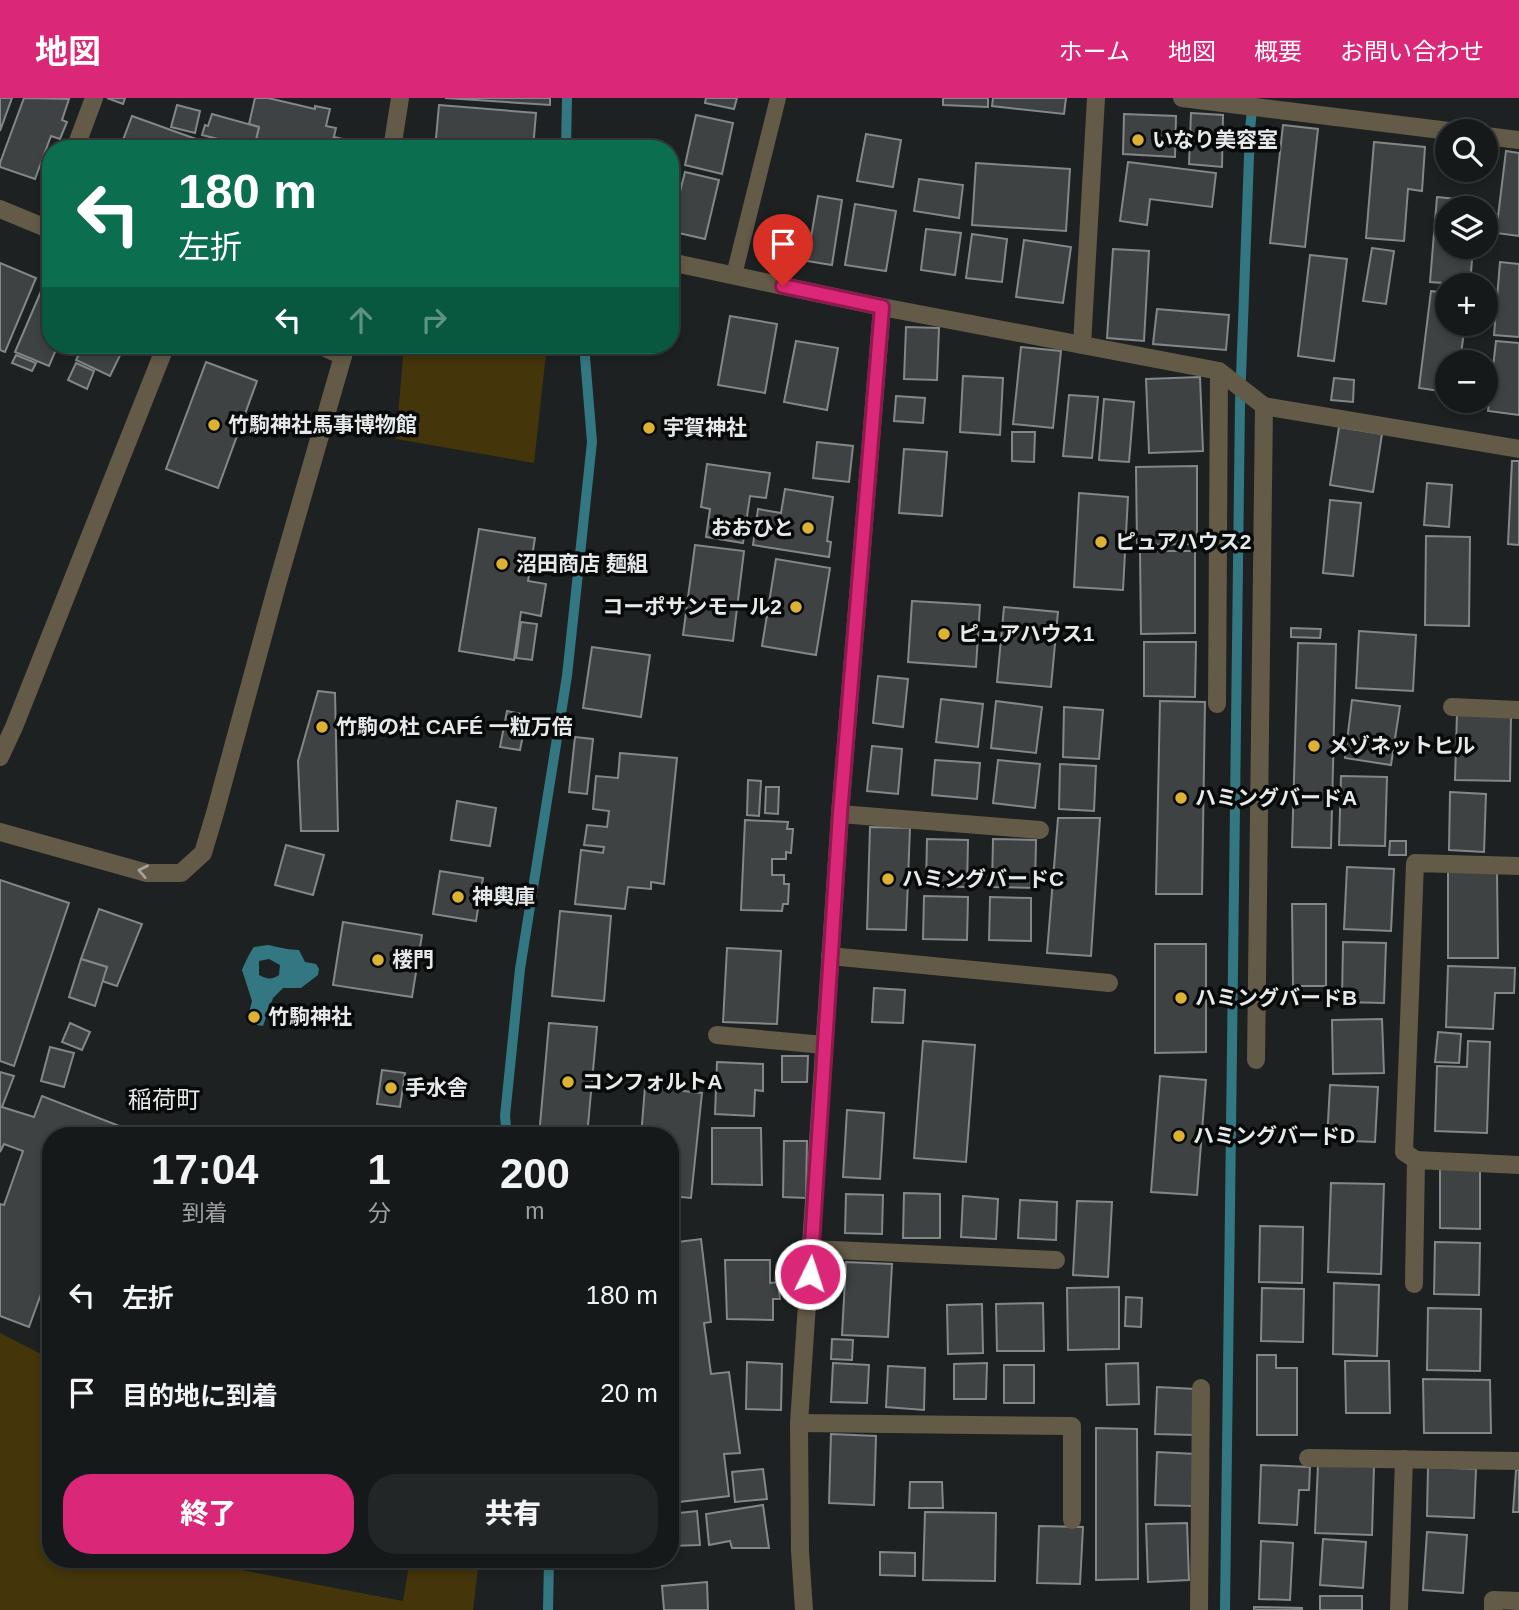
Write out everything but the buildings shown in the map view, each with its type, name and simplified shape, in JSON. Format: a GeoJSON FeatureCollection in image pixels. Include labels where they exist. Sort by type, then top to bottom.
{"type":"FeatureCollection","features":[{"type":"Feature","properties":{"kind":"street"},"geometry":{"type":"LineString","coordinates":[[78,140],[93,98]]}},
{"type":"Feature","properties":{"kind":"street"},"geometry":{"type":"LineString","coordinates":[[393,140],[400,98]]}},
{"type":"Feature","properties":{"kind":"street"},"geometry":{"type":"LineString","coordinates":[[1082,345],[1096,98]]}},
{"type":"Feature","properties":{"kind":"street"},"geometry":{"type":"LineString","coordinates":[[1182,98],[1435,129]]}},
{"type":"Feature","properties":{"kind":"street"},"geometry":{"type":"LineString","coordinates":[[1498,137],[1519,140]]}},
{"type":"Feature","properties":{"kind":"street"},"geometry":{"type":"LineString","coordinates":[[0,209],[42,221]]}},
{"type":"Feature","properties":{"kind":"street"},"geometry":{"type":"LineString","coordinates":[[679,263],[882,307],[1224,375],[1259,401],[1519,449]]}},
{"type":"Feature","properties":{"kind":"street"},"geometry":{"type":"LineString","coordinates":[[804,1610],[800,1551],[799,1423],[840,814],[882,307]]}},
{"type":"Feature","properties":{"kind":"street"},"geometry":{"type":"LineString","coordinates":[[0,757],[162,354]]}},
{"type":"Feature","properties":{"kind":"street"},"geometry":{"type":"LineString","coordinates":[[0,832],[147,873],[181,873],[203,853],[343,354]]}},
{"type":"Feature","properties":{"kind":"street"},"geometry":{"type":"LineString","coordinates":[[1217,704],[1224,375]]}},
{"type":"Feature","properties":{"kind":"street"},"geometry":{"type":"LineString","coordinates":[[1256,1060],[1259,401]]}},
{"type":"Feature","properties":{"kind":"street"},"geometry":{"type":"LineString","coordinates":[[1452,707],[1519,710]]}},
{"type":"Feature","properties":{"kind":"street"},"geometry":{"type":"LineString","coordinates":[[840,814],[1040,830]]}},
{"type":"Feature","properties":{"kind":"street"},"geometry":{"type":"LineString","coordinates":[[1519,866],[1415,863],[1404,1152],[1416,1160],[1519,1165]]}},
{"type":"Feature","properties":{"kind":"street"},"geometry":{"type":"LineString","coordinates":[[830,956],[1109,983]]}},
{"type":"Feature","properties":{"kind":"street"},"geometry":{"type":"LineString","coordinates":[[717,1035],[824,1045]]}},
{"type":"Feature","properties":{"kind":"street"},"geometry":{"type":"LineString","coordinates":[[1414,1284],[1416,1160]]}},
{"type":"Feature","properties":{"kind":"street"},"geometry":{"type":"LineString","coordinates":[[811,1249],[1056,1260]]}},
{"type":"Feature","properties":{"kind":"street"},"geometry":{"type":"LineString","coordinates":[[1199,1610],[1200,1388]]}},
{"type":"Feature","properties":{"kind":"street"},"geometry":{"type":"LineString","coordinates":[[799,1423],[1072,1426],[1072,1520]]}},
{"type":"Feature","properties":{"kind":"street"},"geometry":{"type":"LineString","coordinates":[[1308,1458],[1519,1461]]}},
{"type":"Feature","properties":{"kind":"street"},"geometry":{"type":"LineString","coordinates":[[1399,1610],[1404,1459]]}},
{"type":"Feature","properties":{"kind":"street"},"geometry":{"type":"LineString","coordinates":[[1493,1610],[1493,1600],[1519,1601]]}},
{"type":"Feature","properties":{"kind":"lane"},"geometry":{"type":"LineString","coordinates":[[734,275],[778,98]]}},
{"type":"Feature","properties":{"kind":"shaded area"},"geometry":{"type":"Polygon","coordinates":[[[403,354],[546,354],[534,463],[396,439],[403,354]]]}},
{"type":"Feature","properties":{"kind":"shaded area"},"geometry":{"type":"Polygon","coordinates":[[[0,1333],[42,1354],[42,1568],[231,1568],[403,1601],[408,1568],[478,1568],[473,1610],[0,1610],[0,1333]]]}},
{"type":"Feature","properties":{"kind":"water"},"geometry":{"type":"Polygon","coordinates":[[[268,945],[299,950],[305,962],[316,964],[319,969],[318,975],[301,988],[283,988],[273,998],[263,1026],[247,1020],[252,1001],[242,970],[254,947],[268,945]],[[269,959],[259,961],[259,975],[276,977],[279,975],[280,965],[269,959]]]}},
{"type":"Feature","properties":{"kind":"waterway"},"geometry":{"type":"LineString","coordinates":[[566,140],[567,98]]}},
{"type":"Feature","properties":{"kind":"waterway"},"geometry":{"type":"LineString","coordinates":[[1225,1610],[1240,404],[1253,101]]}},
{"type":"Feature","properties":{"kind":"waterway"},"geometry":{"type":"LineString","coordinates":[[506,1127],[520,969],[567,676],[592,442],[585,354]]}},
{"type":"Feature","properties":{"kind":"waterway"},"geometry":{"type":"LineString","coordinates":[[548,1610],[549,1568]]}},
{"type":"Feature","properties":{"kind":"place","name":"いなり美容室"},"geometry":{"type":"Point","coordinates":[1138,140]}},
{"type":"Feature","properties":{"kind":"place","name":"竹駒神社馬事博物館"},"geometry":{"type":"Point","coordinates":[214,425]}},
{"type":"Feature","properties":{"kind":"place","name":"宇賀神社"},"geometry":{"type":"Point","coordinates":[649,428]}},
{"type":"Feature","properties":{"kind":"place","name":"おおひと"},"geometry":{"type":"Point","coordinates":[808,528]}},
{"type":"Feature","properties":{"kind":"place","name":"ピュアハウス2"},"geometry":{"type":"Point","coordinates":[1101,542]}},
{"type":"Feature","properties":{"kind":"place","name":"沼田商店 麺組"},"geometry":{"type":"Point","coordinates":[502,564]}},
{"type":"Feature","properties":{"kind":"place","name":"コーポサンモール2"},"geometry":{"type":"Point","coordinates":[796,607]}},
{"type":"Feature","properties":{"kind":"place","name":"ピュアハウス1"},"geometry":{"type":"Point","coordinates":[944,634]}},
{"type":"Feature","properties":{"kind":"place","name":"竹駒の杜 CAFÉ 一粒万倍"},"geometry":{"type":"Point","coordinates":[322,727]}},
{"type":"Feature","properties":{"kind":"place","name":"メゾネットヒル"},"geometry":{"type":"Point","coordinates":[1314,746]}},
{"type":"Feature","properties":{"kind":"place","name":"ハミングバードA"},"geometry":{"type":"Point","coordinates":[1181,798]}},
{"type":"Feature","properties":{"kind":"place","name":"ハミングバードC"},"geometry":{"type":"Point","coordinates":[888,879]}},
{"type":"Feature","properties":{"kind":"place","name":"神輿庫"},"geometry":{"type":"Point","coordinates":[458,897]}},
{"type":"Feature","properties":{"kind":"place","name":"楼門"},"geometry":{"type":"Point","coordinates":[378,960]}},
{"type":"Feature","properties":{"kind":"place","name":"ハミングバードB"},"geometry":{"type":"Point","coordinates":[1181,998]}},
{"type":"Feature","properties":{"kind":"place","name":"竹駒神社"},"geometry":{"type":"Point","coordinates":[254,1017]}},
{"type":"Feature","properties":{"kind":"place","name":"コンフォルトA"},"geometry":{"type":"Point","coordinates":[568,1082]}},
{"type":"Feature","properties":{"kind":"place","name":"手水舎"},"geometry":{"type":"Point","coordinates":[391,1088]}},
{"type":"Feature","properties":{"kind":"place","name":"ハミングバードD"},"geometry":{"type":"Point","coordinates":[1179,1136]}},
{"type":"Feature","properties":{"kind":"district","name":"稲荷町"},"geometry":{"type":"Point","coordinates":[164,1100]}},
{"type":"Feature","properties":{"kind":"route"},"geometry":{"type":"LineString","coordinates":[[783,286],[882,307],[840,814],[810,1274]]}}]}
